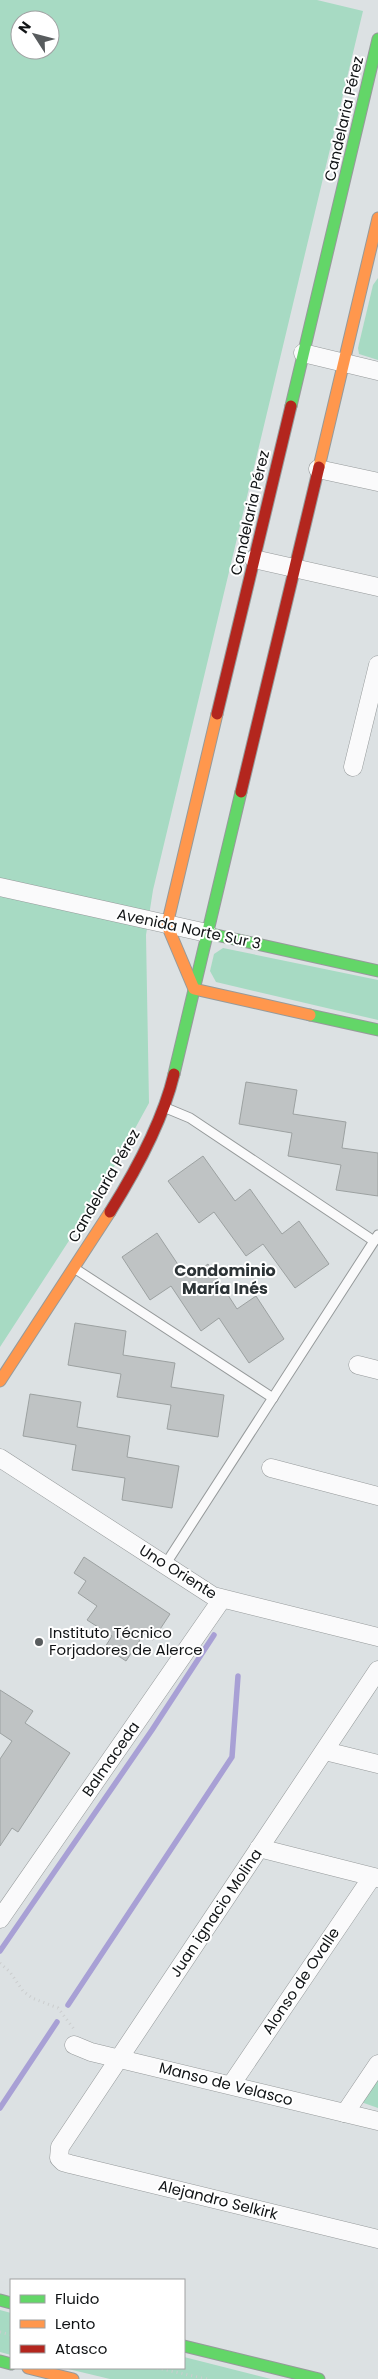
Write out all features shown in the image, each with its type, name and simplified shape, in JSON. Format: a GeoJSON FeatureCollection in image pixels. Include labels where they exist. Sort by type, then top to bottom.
{"type":"FeatureCollection","features":[{"type":"Feature","properties":{"kind":"street","name":"Candelaria Pérez"},"geometry":{"type":"LineString","coordinates":[[167,924],[378,40]]}},
{"type":"Feature","properties":{"kind":"street","name":"Candelaria Pérez"},"geometry":{"type":"LineString","coordinates":[[0,1381],[115,1204],[165,1108],[343,363],[372,269],[378,218]]}},
{"type":"Feature","properties":{"kind":"street"},"geometry":{"type":"LineString","coordinates":[[303,354],[378,371]]}},
{"type":"Feature","properties":{"kind":"street"},"geometry":{"type":"LineString","coordinates":[[318,469],[378,482]]}},
{"type":"Feature","properties":{"kind":"street"},"geometry":{"type":"LineString","coordinates":[[254,559],[378,587]]}},
{"type":"Feature","properties":{"kind":"street"},"geometry":{"type":"LineString","coordinates":[[353,768],[378,665]]}},
{"type":"Feature","properties":{"kind":"street","name":"Avenida Norte Sur 3"},"geometry":{"type":"LineString","coordinates":[[0,887],[378,971]]}},
{"type":"Feature","properties":{"kind":"street"},"geometry":{"type":"LineString","coordinates":[[167,924],[194,989],[378,1030]]}},
{"type":"Feature","properties":{"kind":"street"},"geometry":{"type":"LineString","coordinates":[[358,1365],[378,1370]]}},
{"type":"Feature","properties":{"kind":"street","name":"Uno Oriente"},"geometry":{"type":"LineString","coordinates":[[0,1458],[164,1565],[222,1599],[378,1637]]}},
{"type":"Feature","properties":{"kind":"street"},"geometry":{"type":"LineString","coordinates":[[271,1468],[378,1496]]}},
{"type":"Feature","properties":{"kind":"street","name":"Balmaceda"},"geometry":{"type":"LineString","coordinates":[[0,1919],[222,1599]]}},
{"type":"Feature","properties":{"kind":"street","name":"Juan ignacio Molina"},"geometry":{"type":"LineString","coordinates":[[59,2158],[60,2147],[378,1670]]}},
{"type":"Feature","properties":{"kind":"street"},"geometry":{"type":"LineString","coordinates":[[325,1750],[378,1764]]}},
{"type":"Feature","properties":{"kind":"street"},"geometry":{"type":"LineString","coordinates":[[259,1848],[375,1877]]}},
{"type":"Feature","properties":{"kind":"street","name":"Alonso de Ovalle"},"geometry":{"type":"LineString","coordinates":[[231,2085],[375,1877]]}},
{"type":"Feature","properties":{"kind":"street","name":"Manso de Velasco"},"geometry":{"type":"LineString","coordinates":[[74,2045],[91,2052],[378,2120]]}},
{"type":"Feature","properties":{"kind":"street"},"geometry":{"type":"LineString","coordinates":[[345,2113],[378,2064]]}},
{"type":"Feature","properties":{"kind":"street","name":"Alejandro Selkirk"},"geometry":{"type":"LineString","coordinates":[[59,2158],[63,2162],[70,2164],[378,2239]]}},
{"type":"Feature","properties":{"kind":"street"},"geometry":{"type":"LineString","coordinates":[[185,2346],[319,2379]]}},
{"type":"Feature","properties":{"kind":"street"},"geometry":{"type":"LineString","coordinates":[[32,2369],[73,2379]]}},
{"type":"Feature","properties":{"kind":"lane"},"geometry":{"type":"LineString","coordinates":[[164,1565],[376,1238],[190,1118],[165,1108]]}},
{"type":"Feature","properties":{"kind":"lane"},"geometry":{"type":"LineString","coordinates":[[73,1268],[273,1398]]}},
{"type":"Feature","properties":{"kind":"path"},"geometry":{"type":"LineString","coordinates":[[0,1964],[10,1972],[23,1991],[32,1998],[53,2005],[61,2012],[74,2029],[74,2045]]}},
{"type":"Feature","properties":{"kind":"path"},"geometry":{"type":"LineString","coordinates":[[162,2369],[207,2379]]}},
{"type":"Feature","properties":{"kind":"green space"},"geometry":{"type":"Polygon","coordinates":[[[0,0],[317,0],[363,11],[153,890],[146,935],[149,1103],[98,1196],[0,1347],[0,0]]]}},
{"type":"Feature","properties":{"kind":"green space"},"geometry":{"type":"Polygon","coordinates":[[[378,278],[378,360],[359,354],[358,348],[373,285],[378,278]]]}},
{"type":"Feature","properties":{"kind":"green space"},"geometry":{"type":"Polygon","coordinates":[[[223,948],[378,980],[378,1020],[216,982],[210,971],[214,954],[223,948]]]}},
{"type":"Feature","properties":{"kind":"green space"},"geometry":{"type":"Polygon","coordinates":[[[378,2074],[378,2108],[361,2102],[378,2074]]]}},
{"type":"Feature","properties":{"kind":"green space"},"geometry":{"type":"Polygon","coordinates":[[[0,2310],[10,2313],[10,2355],[0,2352],[0,2310]]]}},
{"type":"Feature","properties":{"kind":"green space"},"geometry":{"type":"Polygon","coordinates":[[[185,2357],[271,2379],[110,2379],[68,2369],[185,2369],[185,2357]]]}},
{"type":"Feature","properties":{"kind":"building"},"geometry":{"type":"Polygon","coordinates":[[[246,1082],[297,1090],[293,1114],[346,1122],[342,1148],[378,1153],[378,1196],[336,1190],[341,1165],[288,1156],[292,1133],[239,1124],[246,1082]]]}},
{"type":"Feature","properties":{"kind":"building"},"geometry":{"type":"Polygon","coordinates":[[[203,1156],[235,1201],[250,1189],[282,1234],[299,1221],[329,1264],[295,1288],[263,1244],[246,1256],[214,1212],[199,1223],[168,1181],[203,1156]]]}},
{"type":"Feature","properties":{"kind":"building"},"geometry":{"type":"Polygon","coordinates":[[[157,1233],[181,1269],[191,1276],[208,1264],[237,1309],[256,1296],[284,1339],[249,1363],[219,1318],[201,1331],[171,1286],[150,1300],[122,1257],[157,1233]]]}},
{"type":"Feature","properties":{"kind":"building"},"geometry":{"type":"Polygon","coordinates":[[[75,1323],[126,1331],[123,1355],[175,1363],[171,1387],[224,1395],[218,1437],[167,1429],[171,1405],[117,1397],[121,1374],[68,1365],[75,1323]]]}},
{"type":"Feature","properties":{"kind":"building"},"geometry":{"type":"Polygon","coordinates":[[[30,1394],[81,1402],[77,1427],[130,1436],[127,1457],[179,1466],[172,1508],[122,1500],[125,1478],[72,1470],[76,1445],[23,1436],[30,1394]]]}},
{"type":"Feature","properties":{"kind":"building"},"geometry":{"type":"Polygon","coordinates":[[[84,1557],[170,1614],[153,1640],[144,1634],[126,1661],[105,1647],[112,1636],[87,1620],[97,1606],[78,1593],[86,1581],[74,1573],[84,1557]]]}},
{"type":"Feature","properties":{"kind":"building"},"geometry":{"type":"Polygon","coordinates":[[[0,1690],[33,1711],[25,1723],[70,1753],[18,1832],[12,1828],[0,1846],[0,1759],[12,1741],[0,1733],[0,1690]]]}},
{"type":"Feature","properties":{"kind":"waterway"},"geometry":{"type":"LineString","coordinates":[[0,1951],[152,1730],[214,1635]]}},
{"type":"Feature","properties":{"kind":"waterway"},"geometry":{"type":"LineString","coordinates":[[68,2005],[232,1757],[238,1676]]}},
{"type":"Feature","properties":{"kind":"waterway"},"geometry":{"type":"LineString","coordinates":[[0,2108],[57,2022]]}},
{"type":"Feature","properties":{"kind":"traffic: fast"},"geometry":{"type":"LineString","coordinates":[[291,406],[378,39]]}},
{"type":"Feature","properties":{"kind":"traffic: fast"},"geometry":{"type":"LineString","coordinates":[[174,1074],[241,792]]}},
{"type":"Feature","properties":{"kind":"traffic: fast"},"geometry":{"type":"LineString","coordinates":[[207,933],[378,971]]}},
{"type":"Feature","properties":{"kind":"traffic: fast"},"geometry":{"type":"LineString","coordinates":[[310,1015],[378,1030]]}},
{"type":"Feature","properties":{"kind":"traffic: fast"},"geometry":{"type":"LineString","coordinates":[[0,2300],[10,2303]]}},
{"type":"Feature","properties":{"kind":"traffic: fast"},"geometry":{"type":"LineString","coordinates":[[185,2346],[319,2379]]}},
{"type":"Feature","properties":{"kind":"traffic: fast"},"geometry":{"type":"LineString","coordinates":[[0,2361],[10,2364]]}},
{"type":"Feature","properties":{"kind":"traffic: slow"},"geometry":{"type":"LineString","coordinates":[[319,467],[378,218]]}},
{"type":"Feature","properties":{"kind":"traffic: slow"},"geometry":{"type":"LineString","coordinates":[[217,714],[167,925],[194,989],[310,1015]]}},
{"type":"Feature","properties":{"kind":"traffic: slow"},"geometry":{"type":"LineString","coordinates":[[0,1381],[110,1212]]}},
{"type":"Feature","properties":{"kind":"traffic: slow"},"geometry":{"type":"LineString","coordinates":[[32,2369],[73,2379]]}},
{"type":"Feature","properties":{"kind":"traffic: jam"},"geometry":{"type":"LineString","coordinates":[[217,714],[291,406]]}},
{"type":"Feature","properties":{"kind":"traffic: jam"},"geometry":{"type":"LineString","coordinates":[[241,792],[319,467]]}},
{"type":"Feature","properties":{"kind":"traffic: jam"},"geometry":{"type":"LineString","coordinates":[[110,1212],[156,1127],[174,1074]]}},
{"type":"Feature","properties":{"kind":"place","name":"Instituto Técnico Forjadores de Alerce"},"geometry":{"type":"Point","coordinates":[39,1642]}},
{"type":"Feature","properties":{"kind":"district","name":"Condominio María Inés"},"geometry":{"type":"Point","coordinates":[225,1279]}}]}
